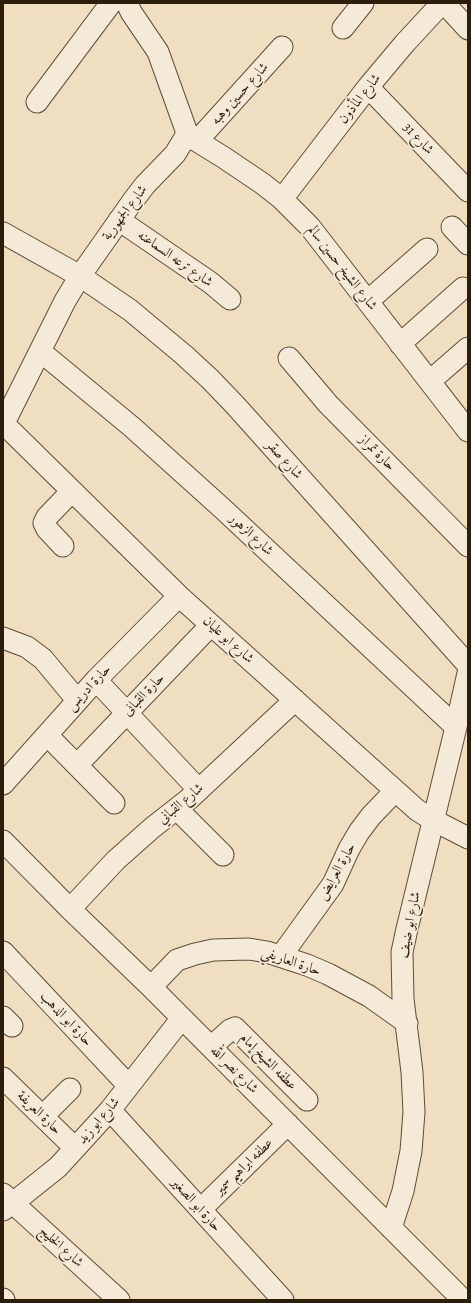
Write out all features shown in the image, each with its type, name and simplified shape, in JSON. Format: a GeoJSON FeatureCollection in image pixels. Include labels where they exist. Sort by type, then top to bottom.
{"type":"FeatureCollection","features":[{"type":"Feature","properties":{"kind":"street"},"geometry":{"type":"LineString","coordinates":[[37,102],[111,3]]}},
{"type":"Feature","properties":{"kind":"street"},"geometry":{"type":"LineString","coordinates":[[127,3],[158,52],[186,130],[192,139]]}},
{"type":"Feature","properties":{"kind":"street"},"geometry":{"type":"LineString","coordinates":[[343,28],[363,3]]}},
{"type":"Feature","properties":{"kind":"street"},"geometry":{"type":"LineString","coordinates":[[443,3],[468,29]]}},
{"type":"Feature","properties":{"kind":"street","name":"شارع المأذون"},"geometry":{"type":"LineString","coordinates":[[282,199],[368,87],[405,43],[443,3]]}},
{"type":"Feature","properties":{"kind":"street","name":"شارع حسين وهبه"},"geometry":{"type":"LineString","coordinates":[[192,139],[282,47]]}},
{"type":"Feature","properties":{"kind":"street","name":"شارع 31"},"geometry":{"type":"LineString","coordinates":[[368,87],[468,191]]}},
{"type":"Feature","properties":{"kind":"street","name":"شارع الشيخ حسين سالم"},"geometry":{"type":"LineString","coordinates":[[192,139],[242,170],[282,199],[310,227],[468,431]]}},
{"type":"Feature","properties":{"kind":"street","name":"شارع الجمهورية"},"geometry":{"type":"LineString","coordinates":[[3,425],[9,401],[40,351],[65,301],[80,276],[145,185],[192,139]]}},
{"type":"Feature","properties":{"kind":"street","name":"شارع ترعه السماعنه"},"geometry":{"type":"LineString","coordinates":[[119,220],[211,283],[230,299]]}},
{"type":"Feature","properties":{"kind":"street"},"geometry":{"type":"LineString","coordinates":[[452,227],[468,244]]}},
{"type":"Feature","properties":{"kind":"street","name":"شارع صقر"},"geometry":{"type":"LineString","coordinates":[[3,235],[80,276],[130,310],[158,332],[210,379],[468,664]]}},
{"type":"Feature","properties":{"kind":"street"},"geometry":{"type":"LineString","coordinates":[[368,301],[427,249]]}},
{"type":"Feature","properties":{"kind":"street"},"geometry":{"type":"LineString","coordinates":[[400,344],[463,288]]}},
{"type":"Feature","properties":{"kind":"street"},"geometry":{"type":"LineString","coordinates":[[430,381],[468,348]]}},
{"type":"Feature","properties":{"kind":"street","name":"شارع الزهور"},"geometry":{"type":"LineString","coordinates":[[40,351],[132,427],[223,509],[456,727]]}},
{"type":"Feature","properties":{"kind":"street","name":"حارة تمراز"},"geometry":{"type":"LineString","coordinates":[[289,358],[328,404],[468,546]]}},
{"type":"Feature","properties":{"kind":"street","name":"شارع ابو عليان"},"geometry":{"type":"LineString","coordinates":[[3,425],[179,596],[395,791],[417,810],[468,838]]}},
{"type":"Feature","properties":{"kind":"street"},"geometry":{"type":"LineString","coordinates":[[63,546],[46,529],[44,523],[46,517],[72,491]]}},
{"type":"Feature","properties":{"kind":"street","name":"حارة ادريس"},"geometry":{"type":"LineString","coordinates":[[3,784],[77,700],[179,596]]}},
{"type":"Feature","properties":{"kind":"street","name":"حارة القبانى"},"geometry":{"type":"LineString","coordinates":[[77,765],[211,625]]}},
{"type":"Feature","properties":{"kind":"street"},"geometry":{"type":"LineString","coordinates":[[3,638],[26,647],[43,659],[77,700]]}},
{"type":"Feature","properties":{"kind":"street","name":"شارع ابو ضيف"},"geometry":{"type":"LineString","coordinates":[[391,1228],[404,1190],[411,1151],[414,1112],[407,1023],[402,999],[402,952],[468,673]]}},
{"type":"Feature","properties":{"kind":"street"},"geometry":{"type":"LineString","coordinates":[[96,680],[199,790]]}},
{"type":"Feature","properties":{"kind":"street","name":"شارع القباني"},"geometry":{"type":"LineString","coordinates":[[70,909],[116,860],[152,828],[199,790],[294,700]]}},
{"type":"Feature","properties":{"kind":"street"},"geometry":{"type":"LineString","coordinates":[[47,735],[114,803]]}},
{"type":"Feature","properties":{"kind":"street","name":"حارة العرايض"},"geometry":{"type":"LineString","coordinates":[[281,956],[333,884],[349,848],[359,832],[371,816],[395,791]]}},
{"type":"Feature","properties":{"kind":"street"},"geometry":{"type":"LineString","coordinates":[[177,809],[223,855]]}},
{"type":"Feature","properties":{"kind":"street","name":"شارع نصر الله"},"geometry":{"type":"LineString","coordinates":[[3,841],[463,1300]]}},
{"type":"Feature","properties":{"kind":"street","name":"حارة العاريفي"},"geometry":{"type":"LineString","coordinates":[[151,987],[177,960],[213,950],[249,949],[267,952],[307,965],[349,984],[407,1023]]}},
{"type":"Feature","properties":{"kind":"street","name":"حارة ابو الدهب"},"geometry":{"type":"LineString","coordinates":[[3,952],[128,1085]]}},
{"type":"Feature","properties":{"kind":"street","name":"شارع ابو زيد"},"geometry":{"type":"LineString","coordinates":[[6,1202],[58,1167],[110,1110],[128,1085],[182,1018]]}},
{"type":"Feature","properties":{"kind":"street","name":"عطفه الشيخ إمام"},"geometry":{"type":"LineString","coordinates":[[211,1047],[230,1030],[235,1028],[307,1100]]}},
{"type":"Feature","properties":{"kind":"street","name":"حارة العريفة"},"geometry":{"type":"LineString","coordinates":[[3,1078],[75,1148]]}},
{"type":"Feature","properties":{"kind":"street"},"geometry":{"type":"LineString","coordinates":[[43,1116],[70,1089]]}},
{"type":"Feature","properties":{"kind":"street","name":"حارة ابو الصغير"},"geometry":{"type":"LineString","coordinates":[[110,1110],[283,1300]]}},
{"type":"Feature","properties":{"kind":"street","name":"عطفه ابراهيم سمير"},"geometry":{"type":"LineString","coordinates":[[201,1210],[288,1124]]}},
{"type":"Feature","properties":{"kind":"street","name":"شارع الخليج"},"geometry":{"type":"LineString","coordinates":[[6,1202],[119,1300]]}}]}
